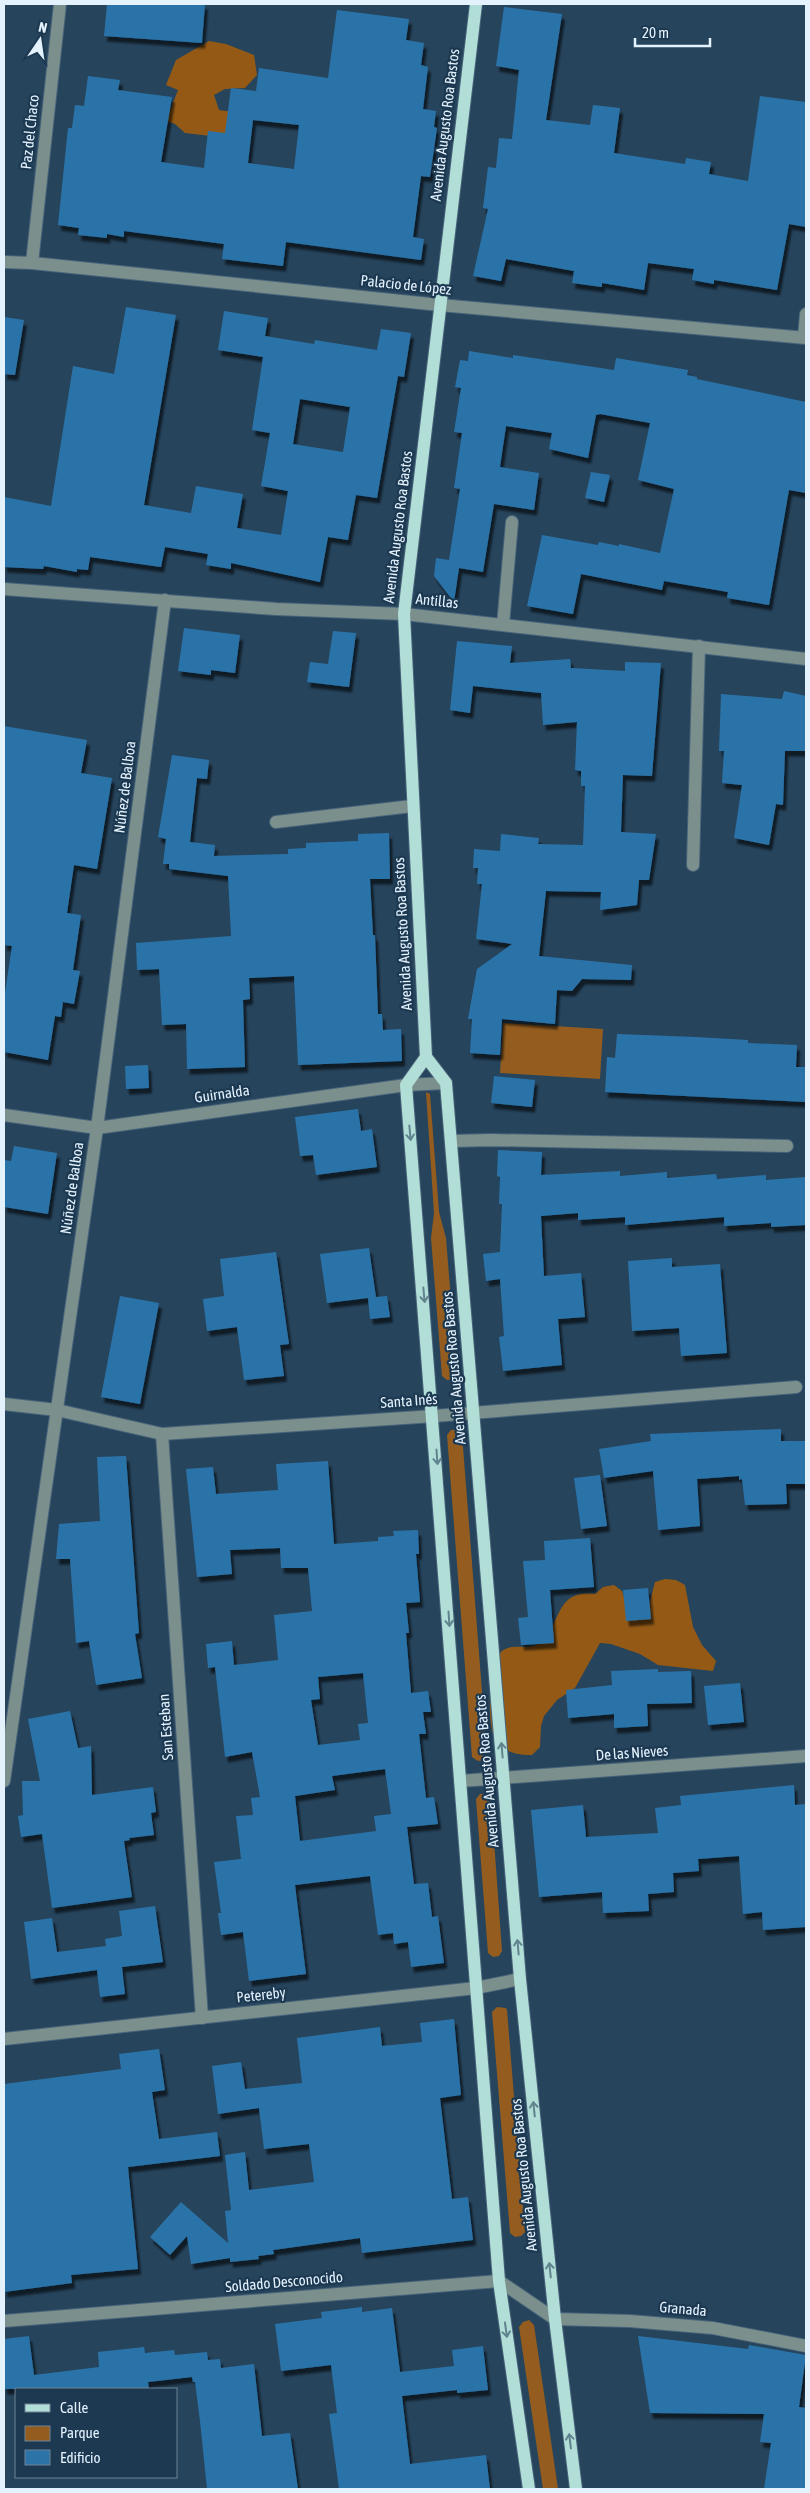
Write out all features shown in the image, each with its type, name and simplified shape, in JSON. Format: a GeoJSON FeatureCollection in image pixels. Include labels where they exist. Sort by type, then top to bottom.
{"type":"FeatureCollection","features":[{"type":"Feature","properties":{"kind":"main road","name":"Avenida Augusto Roa Bastos"},"geometry":{"type":"LineString","coordinates":[[426,1057],[412,806],[404,614],[476,4]]}},
{"type":"Feature","properties":{"kind":"main road"},"geometry":{"type":"LineString","coordinates":[[406,1085],[426,1057],[446,1083]]}},
{"type":"Feature","properties":{"kind":"main road","name":"Avenida Augusto Roa Bastos"},"geometry":{"type":"LineString","coordinates":[[446,1083],[520,1979],[555,2319],[576,2489]]}},
{"type":"Feature","properties":{"kind":"main road","name":"Avenida Augusto Roa Bastos"},"geometry":{"type":"LineString","coordinates":[[406,1085],[434,1416],[499,2281],[529,2489]]}},
{"type":"Feature","properties":{"kind":"street","name":"Paz del Chaco"},"geometry":{"type":"LineString","coordinates":[[32,263],[60,4]]}},
{"type":"Feature","properties":{"kind":"street","name":"Palacio de López"},"geometry":{"type":"LineString","coordinates":[[4,262],[32,263],[440,305],[805,338]]}},
{"type":"Feature","properties":{"kind":"street"},"geometry":{"type":"LineString","coordinates":[[805,338],[806,314]]}},
{"type":"Feature","properties":{"kind":"street"},"geometry":{"type":"LineString","coordinates":[[503,625],[512,522]]}},
{"type":"Feature","properties":{"kind":"street","name":"Antillas"},"geometry":{"type":"LineString","coordinates":[[4,589],[276,609],[404,614],[699,646],[806,660]]}},
{"type":"Feature","properties":{"kind":"street","name":"Núñez de Balboa"},"geometry":{"type":"LineString","coordinates":[[4,1781],[10,1696],[57,1410],[98,1128],[166,600]]}},
{"type":"Feature","properties":{"kind":"street"},"geometry":{"type":"LineString","coordinates":[[693,865],[699,646]]}},
{"type":"Feature","properties":{"kind":"street"},"geometry":{"type":"LineString","coordinates":[[276,822],[412,806]]}},
{"type":"Feature","properties":{"kind":"street","name":"Guirnalda"},"geometry":{"type":"LineString","coordinates":[[4,1115],[98,1128],[406,1085],[446,1083]]}},
{"type":"Feature","properties":{"kind":"street"},"geometry":{"type":"LineString","coordinates":[[451,1141],[491,1140],[787,1146]]}},
{"type":"Feature","properties":{"kind":"street","name":"Santa Inés"},"geometry":{"type":"LineString","coordinates":[[4,1404],[57,1410],[162,1434],[434,1416],[796,1387]]}},
{"type":"Feature","properties":{"kind":"street","name":"San Esteban"},"geometry":{"type":"LineString","coordinates":[[162,1434],[202,2018]]}},
{"type":"Feature","properties":{"kind":"street","name":"De las Nieves"},"geometry":{"type":"LineString","coordinates":[[460,1780],[806,1756]]}},
{"type":"Feature","properties":{"kind":"street","name":"Petereby"},"geometry":{"type":"LineString","coordinates":[[4,2039],[476,1988],[520,1979]]}},
{"type":"Feature","properties":{"kind":"street"},"geometry":{"type":"LineString","coordinates":[[499,2281],[555,2319]]}},
{"type":"Feature","properties":{"kind":"street","name":"Soldado Desconocido"},"geometry":{"type":"LineString","coordinates":[[4,2321],[499,2281]]}},
{"type":"Feature","properties":{"kind":"street","name":"Granada"},"geometry":{"type":"LineString","coordinates":[[555,2319],[630,2321],[713,2328],[806,2346]]}},
{"type":"Feature","properties":{"kind":"green space"},"geometry":{"type":"Polygon","coordinates":[[[503,1023],[603,1029],[600,1079],[500,1073],[503,1023]]]}},
{"type":"Feature","properties":{"kind":"green space"},"geometry":{"type":"Polygon","coordinates":[[[426,1092],[430,1094],[439,1212],[446,1238],[457,1375],[454,1379],[447,1380],[442,1376],[431,1238],[434,1213],[426,1092]]]}},
{"type":"Feature","properties":{"kind":"green space"},"geometry":{"type":"Polygon","coordinates":[[[451,1430],[457,1430],[462,1434],[487,1756],[483,1760],[478,1761],[472,1757],[447,1435],[451,1430]]]}},
{"type":"Feature","properties":{"kind":"green space"},"geometry":{"type":"Polygon","coordinates":[[[480,1794],[485,1794],[491,1799],[502,1951],[499,1956],[493,1957],[488,1953],[476,1799],[480,1794]]]}},
{"type":"Feature","properties":{"kind":"green space"},"geometry":{"type":"Polygon","coordinates":[[[497,2007],[506,2008],[507,2010],[525,2232],[521,2236],[515,2237],[510,2233],[492,2012],[497,2007]]]}},
{"type":"Feature","properties":{"kind":"green space"},"geometry":{"type":"Polygon","coordinates":[[[529,2320],[534,2325],[558,2489],[543,2489],[519,2327],[523,2322],[529,2320]]]}},
{"type":"Feature","properties":{"kind":"shaded area"},"geometry":{"type":"Polygon","coordinates":[[[209,41],[226,44],[254,55],[257,75],[245,88],[225,89],[214,95],[219,110],[234,112],[239,130],[220,137],[185,133],[175,124],[166,121],[178,90],[166,85],[176,60],[209,41]]]}},
{"type":"Feature","properties":{"kind":"shaded area"},"geometry":{"type":"Polygon","coordinates":[[[665,1579],[676,1580],[685,1585],[693,1627],[702,1645],[716,1661],[713,1671],[658,1665],[640,1654],[611,1644],[600,1643],[575,1688],[557,1700],[544,1716],[541,1726],[540,1747],[532,1755],[527,1755],[515,1753],[500,1746],[494,1736],[490,1719],[491,1682],[499,1654],[509,1648],[531,1647],[541,1642],[553,1626],[566,1602],[582,1594],[595,1594],[603,1587],[614,1585],[622,1591],[625,1601],[647,1613],[655,1582],[665,1579]]]}},
{"type":"Feature","properties":{"kind":"building"},"geometry":{"type":"Polygon","coordinates":[[[107,4],[205,4],[202,43],[104,36],[107,4]]]}},
{"type":"Feature","properties":{"kind":"building"},"geometry":{"type":"Polygon","coordinates":[[[504,7],[562,14],[546,120],[590,125],[593,105],[620,108],[614,153],[685,164],[686,158],[711,162],[709,174],[748,181],[760,96],[806,102],[806,227],[789,224],[777,290],[714,280],[714,284],[692,280],[694,269],[648,263],[644,290],[602,283],[602,287],[572,283],[574,271],[506,259],[501,281],[473,276],[488,209],[483,208],[488,167],[496,168],[499,138],[512,139],[519,70],[496,66],[504,7]]]}},
{"type":"Feature","properties":{"kind":"building"},"geometry":{"type":"Polygon","coordinates":[[[337,10],[409,19],[406,40],[424,43],[421,65],[428,67],[423,109],[436,111],[434,127],[437,128],[430,177],[421,176],[413,237],[424,239],[421,260],[286,242],[283,266],[222,259],[224,244],[124,231],[124,237],[107,234],[107,238],[78,235],[79,228],[58,225],[68,128],[72,128],[75,105],[84,106],[88,76],[120,80],[118,90],[172,97],[161,162],[204,168],[208,131],[225,133],[231,88],[256,91],[259,68],[328,78],[337,10]],[[253,120],[248,163],[294,169],[299,125],[253,120]]]}},
{"type":"Feature","properties":{"kind":"building"},"geometry":{"type":"Polygon","coordinates":[[[126,307],[176,315],[144,505],[191,513],[196,486],[243,494],[237,528],[281,535],[288,491],[261,486],[270,433],[252,430],[263,357],[218,350],[224,311],[268,318],[265,336],[314,344],[315,340],[377,350],[381,329],[411,333],[404,377],[398,376],[377,498],[356,495],[348,540],[328,537],[320,582],[231,563],[231,569],[206,565],[208,554],[165,547],[161,567],[90,557],[88,570],[77,569],[77,572],[44,566],[43,569],[4,567],[4,497],[51,506],[73,366],[114,374],[126,307]],[[300,399],[293,444],[343,452],[350,407],[300,399]]]}},
{"type":"Feature","properties":{"kind":"building"},"geometry":{"type":"Polygon","coordinates":[[[4,317],[24,320],[15,375],[4,374],[4,317]]]}},
{"type":"Feature","properties":{"kind":"building"},"geometry":{"type":"Polygon","coordinates":[[[469,351],[513,358],[513,355],[614,370],[616,358],[688,370],[687,375],[697,377],[697,379],[806,402],[806,493],[789,490],[769,605],[727,598],[728,592],[664,581],[662,590],[581,574],[573,614],[527,606],[542,535],[598,545],[599,542],[619,546],[619,544],[660,553],[674,489],[638,480],[650,423],[600,414],[596,415],[588,458],[549,449],[552,433],[506,426],[500,467],[539,473],[534,510],[494,504],[483,572],[459,568],[454,602],[434,576],[436,558],[449,560],[460,489],[454,488],[462,433],[454,432],[461,388],[455,387],[460,360],[468,361],[469,351]]]}},
{"type":"Feature","properties":{"kind":"building"},"geometry":{"type":"Polygon","coordinates":[[[591,472],[610,475],[604,502],[585,498],[591,472]]]}},
{"type":"Feature","properties":{"kind":"building"},"geometry":{"type":"Polygon","coordinates":[[[184,628],[240,635],[235,673],[211,670],[211,675],[178,671],[184,628]]]}},
{"type":"Feature","properties":{"kind":"building"},"geometry":{"type":"Polygon","coordinates":[[[333,631],[356,633],[349,687],[307,682],[310,662],[328,664],[333,631]]]}},
{"type":"Feature","properties":{"kind":"building"},"geometry":{"type":"Polygon","coordinates":[[[457,641],[512,646],[510,663],[570,659],[571,668],[625,671],[625,662],[661,663],[652,776],[623,775],[621,832],[656,834],[649,880],[639,880],[637,905],[600,910],[601,892],[546,891],[539,956],[632,965],[631,980],[582,979],[572,991],[557,990],[555,1024],[502,1019],[500,1055],[470,1053],[472,1019],[468,1019],[477,969],[512,944],[476,939],[482,884],[477,884],[478,868],[473,868],[474,849],[500,851],[501,834],[539,838],[538,844],[583,845],[585,786],[581,786],[581,771],[575,770],[577,722],[543,725],[541,693],[473,686],[470,713],[450,710],[457,641]]]}},
{"type":"Feature","properties":{"kind":"building"},"geometry":{"type":"Polygon","coordinates":[[[784,691],[806,696],[806,751],[785,751],[783,805],[776,804],[769,845],[734,838],[742,785],[722,783],[724,751],[719,751],[721,694],[782,699],[784,691]]]}},
{"type":"Feature","properties":{"kind":"building"},"geometry":{"type":"Polygon","coordinates":[[[4,726],[87,740],[81,773],[112,778],[97,869],[74,865],[67,913],[81,915],[73,970],[80,971],[74,1004],[63,1002],[61,1017],[55,1016],[48,1060],[4,1052],[4,999],[12,946],[4,945],[4,726]]]}},
{"type":"Feature","properties":{"kind":"building"},"geometry":{"type":"Polygon","coordinates":[[[172,755],[209,760],[207,779],[197,778],[190,842],[215,845],[214,856],[288,854],[288,849],[306,848],[306,843],[358,841],[358,834],[389,833],[390,879],[370,879],[373,935],[375,935],[378,1014],[382,1014],[383,1030],[401,1029],[402,1061],[298,1065],[294,976],[249,978],[250,999],[243,1000],[245,1067],[187,1069],[186,1024],[162,1025],[159,969],[137,970],[136,943],[231,936],[228,876],[169,869],[169,864],[163,864],[166,839],[158,837],[172,755]]]}},
{"type":"Feature","properties":{"kind":"building"},"geometry":{"type":"Polygon","coordinates":[[[617,1034],[748,1040],[748,1043],[797,1045],[796,1067],[806,1067],[806,1102],[605,1092],[607,1057],[615,1058],[617,1034]]]}},
{"type":"Feature","properties":{"kind":"building"},"geometry":{"type":"Polygon","coordinates":[[[148,1065],[149,1088],[126,1089],[125,1066],[148,1065]]]}},
{"type":"Feature","properties":{"kind":"building"},"geometry":{"type":"Polygon","coordinates":[[[494,1076],[535,1080],[532,1107],[491,1103],[494,1076]]]}},
{"type":"Feature","properties":{"kind":"building"},"geometry":{"type":"Polygon","coordinates":[[[358,1109],[361,1131],[372,1129],[377,1167],[316,1175],[313,1155],[300,1156],[295,1117],[358,1109]]]}},
{"type":"Feature","properties":{"kind":"building"},"geometry":{"type":"Polygon","coordinates":[[[14,1146],[57,1153],[48,1214],[4,1207],[4,1160],[11,1161],[14,1146]]]}},
{"type":"Feature","properties":{"kind":"building"},"geometry":{"type":"Polygon","coordinates":[[[498,1150],[542,1152],[541,1175],[620,1171],[620,1176],[667,1172],[667,1178],[716,1174],[717,1179],[766,1175],[766,1180],[806,1177],[806,1225],[771,1227],[771,1223],[724,1226],[724,1217],[625,1225],[625,1217],[578,1220],[578,1213],[541,1216],[544,1276],[581,1273],[585,1317],[558,1319],[562,1365],[503,1371],[499,1337],[504,1336],[500,1279],[486,1281],[483,1254],[500,1252],[502,1204],[499,1204],[498,1150]]]}},
{"type":"Feature","properties":{"kind":"building"},"geometry":{"type":"Polygon","coordinates":[[[369,1248],[376,1297],[387,1296],[390,1317],[370,1319],[368,1298],[327,1303],[320,1254],[369,1248]]]}},
{"type":"Feature","properties":{"kind":"building"},"geometry":{"type":"Polygon","coordinates":[[[276,1252],[289,1344],[280,1345],[284,1376],[244,1380],[237,1327],[207,1331],[203,1299],[224,1296],[220,1259],[276,1252]]]}},
{"type":"Feature","properties":{"kind":"building"},"geometry":{"type":"Polygon","coordinates":[[[672,1258],[672,1267],[720,1264],[727,1353],[681,1356],[679,1328],[632,1331],[628,1261],[672,1258]]]}},
{"type":"Feature","properties":{"kind":"building"},"geometry":{"type":"Polygon","coordinates":[[[120,1296],[159,1303],[140,1404],[101,1397],[120,1296]]]}},
{"type":"Feature","properties":{"kind":"building"},"geometry":{"type":"Polygon","coordinates":[[[781,1429],[781,1441],[806,1441],[806,1484],[786,1484],[787,1504],[745,1505],[742,1479],[739,1480],[739,1476],[697,1479],[700,1526],[658,1530],[653,1471],[604,1478],[599,1449],[651,1441],[650,1434],[781,1429]]]}},
{"type":"Feature","properties":{"kind":"building"},"geometry":{"type":"Polygon","coordinates":[[[126,1456],[139,1633],[135,1634],[142,1678],[96,1685],[89,1641],[76,1643],[70,1559],[56,1559],[59,1524],[100,1521],[97,1457],[126,1456]]]}},
{"type":"Feature","properties":{"kind":"building"},"geometry":{"type":"Polygon","coordinates":[[[328,1461],[334,1544],[378,1541],[378,1537],[394,1536],[393,1531],[418,1530],[419,1554],[416,1554],[420,1602],[406,1603],[409,1633],[406,1633],[411,1693],[428,1691],[431,1712],[423,1712],[426,1734],[419,1734],[426,1798],[434,1797],[438,1824],[407,1827],[414,1884],[428,1883],[432,1917],[438,1916],[444,1963],[411,1967],[408,1942],[394,1944],[393,1933],[378,1935],[370,1876],[295,1885],[306,1974],[249,1981],[243,1932],[221,1935],[218,1913],[221,1913],[214,1862],[241,1859],[236,1816],[253,1815],[251,1798],[260,1797],[252,1752],[225,1757],[215,1667],[208,1668],[206,1644],[232,1641],[234,1665],[278,1660],[274,1615],[312,1611],[308,1568],[281,1568],[280,1548],[230,1550],[232,1574],[197,1577],[186,1469],[213,1467],[216,1494],[278,1490],[276,1464],[328,1461]],[[363,1673],[318,1677],[320,1699],[311,1700],[318,1745],[360,1740],[358,1724],[368,1723],[363,1673]],[[385,1769],[332,1776],[335,1790],[295,1796],[300,1841],[376,1831],[374,1816],[391,1814],[385,1769]]]}},
{"type":"Feature","properties":{"kind":"building"},"geometry":{"type":"Polygon","coordinates":[[[600,1475],[607,1526],[581,1529],[574,1478],[600,1475]]]}},
{"type":"Feature","properties":{"kind":"building"},"geometry":{"type":"Polygon","coordinates":[[[590,1538],[594,1587],[550,1590],[554,1643],[521,1645],[518,1618],[528,1617],[523,1561],[545,1560],[544,1541],[590,1538]]]}},
{"type":"Feature","properties":{"kind":"building"},"geometry":{"type":"Polygon","coordinates":[[[648,1588],[651,1619],[626,1621],[623,1590],[648,1588]]]}},
{"type":"Feature","properties":{"kind":"building"},"geometry":{"type":"Polygon","coordinates":[[[658,1669],[658,1672],[691,1671],[692,1703],[647,1704],[648,1726],[614,1728],[614,1714],[568,1718],[566,1690],[612,1685],[611,1671],[658,1669]]]}},
{"type":"Feature","properties":{"kind":"building"},"geometry":{"type":"Polygon","coordinates":[[[740,1683],[744,1722],[708,1725],[704,1686],[740,1683]]]}},
{"type":"Feature","properties":{"kind":"building"},"geometry":{"type":"Polygon","coordinates":[[[70,1711],[78,1748],[91,1746],[92,1795],[153,1787],[156,1812],[151,1813],[154,1835],[129,1838],[130,1840],[124,1841],[132,1897],[52,1908],[42,1834],[21,1837],[18,1816],[23,1815],[22,1781],[40,1781],[28,1719],[70,1711]]]}},
{"type":"Feature","properties":{"kind":"building"},"geometry":{"type":"Polygon","coordinates":[[[794,1785],[795,1805],[806,1804],[806,1927],[763,1930],[762,1912],[743,1914],[739,1856],[698,1859],[699,1871],[673,1873],[674,1892],[648,1894],[649,1911],[603,1913],[602,1892],[539,1897],[531,1810],[583,1805],[586,1837],[658,1833],[655,1808],[681,1805],[680,1796],[794,1785]]]}},
{"type":"Feature","properties":{"kind":"building"},"geometry":{"type":"Polygon","coordinates":[[[155,1906],[163,1962],[122,1967],[125,1994],[100,1997],[97,1970],[31,1979],[24,1922],[52,1918],[57,1952],[106,1946],[105,1939],[122,1936],[119,1911],[155,1906]]]}},
{"type":"Feature","properties":{"kind":"building"},"geometry":{"type":"Polygon","coordinates":[[[454,2019],[461,2095],[440,2098],[452,2199],[468,2197],[473,2240],[362,2253],[360,2238],[273,2250],[274,2254],[258,2256],[259,2259],[230,2262],[230,2258],[191,2264],[187,2236],[170,2255],[150,2237],[181,2202],[228,2243],[225,2211],[231,2210],[225,2155],[245,2152],[249,2190],[314,2182],[309,2144],[264,2149],[259,2108],[218,2114],[212,2066],[241,2062],[245,2089],[302,2083],[297,2038],[380,2027],[382,2046],[422,2042],[420,2023],[454,2019]]]}},
{"type":"Feature","properties":{"kind":"building"},"geometry":{"type":"Polygon","coordinates":[[[159,2049],[165,2090],[152,2092],[159,2139],[217,2132],[220,2156],[128,2167],[138,2269],[71,2275],[72,2283],[4,2292],[4,2084],[121,2069],[119,2054],[159,2049]]]}},
{"type":"Feature","properties":{"kind":"building"},"geometry":{"type":"Polygon","coordinates":[[[362,2307],[362,2312],[392,2308],[400,2372],[454,2366],[452,2350],[483,2346],[488,2390],[457,2393],[457,2390],[402,2396],[410,2464],[486,2455],[490,2489],[339,2489],[329,2414],[337,2413],[331,2365],[281,2371],[275,2324],[322,2318],[321,2312],[362,2307]]]}},
{"type":"Feature","properties":{"kind":"building"},"geometry":{"type":"Polygon","coordinates":[[[29,2336],[34,2375],[99,2367],[98,2352],[144,2347],[145,2353],[174,2350],[175,2355],[207,2352],[208,2360],[220,2359],[221,2368],[254,2364],[262,2436],[290,2433],[298,2489],[207,2489],[195,2382],[193,2382],[192,2377],[148,2382],[149,2388],[4,2389],[4,2339],[29,2336]]]}},
{"type":"Feature","properties":{"kind":"building"},"geometry":{"type":"Polygon","coordinates":[[[638,2336],[748,2349],[749,2345],[806,2355],[799,2407],[806,2408],[806,2489],[764,2489],[771,2443],[760,2442],[764,2414],[650,2413],[638,2336]]]}}]}
